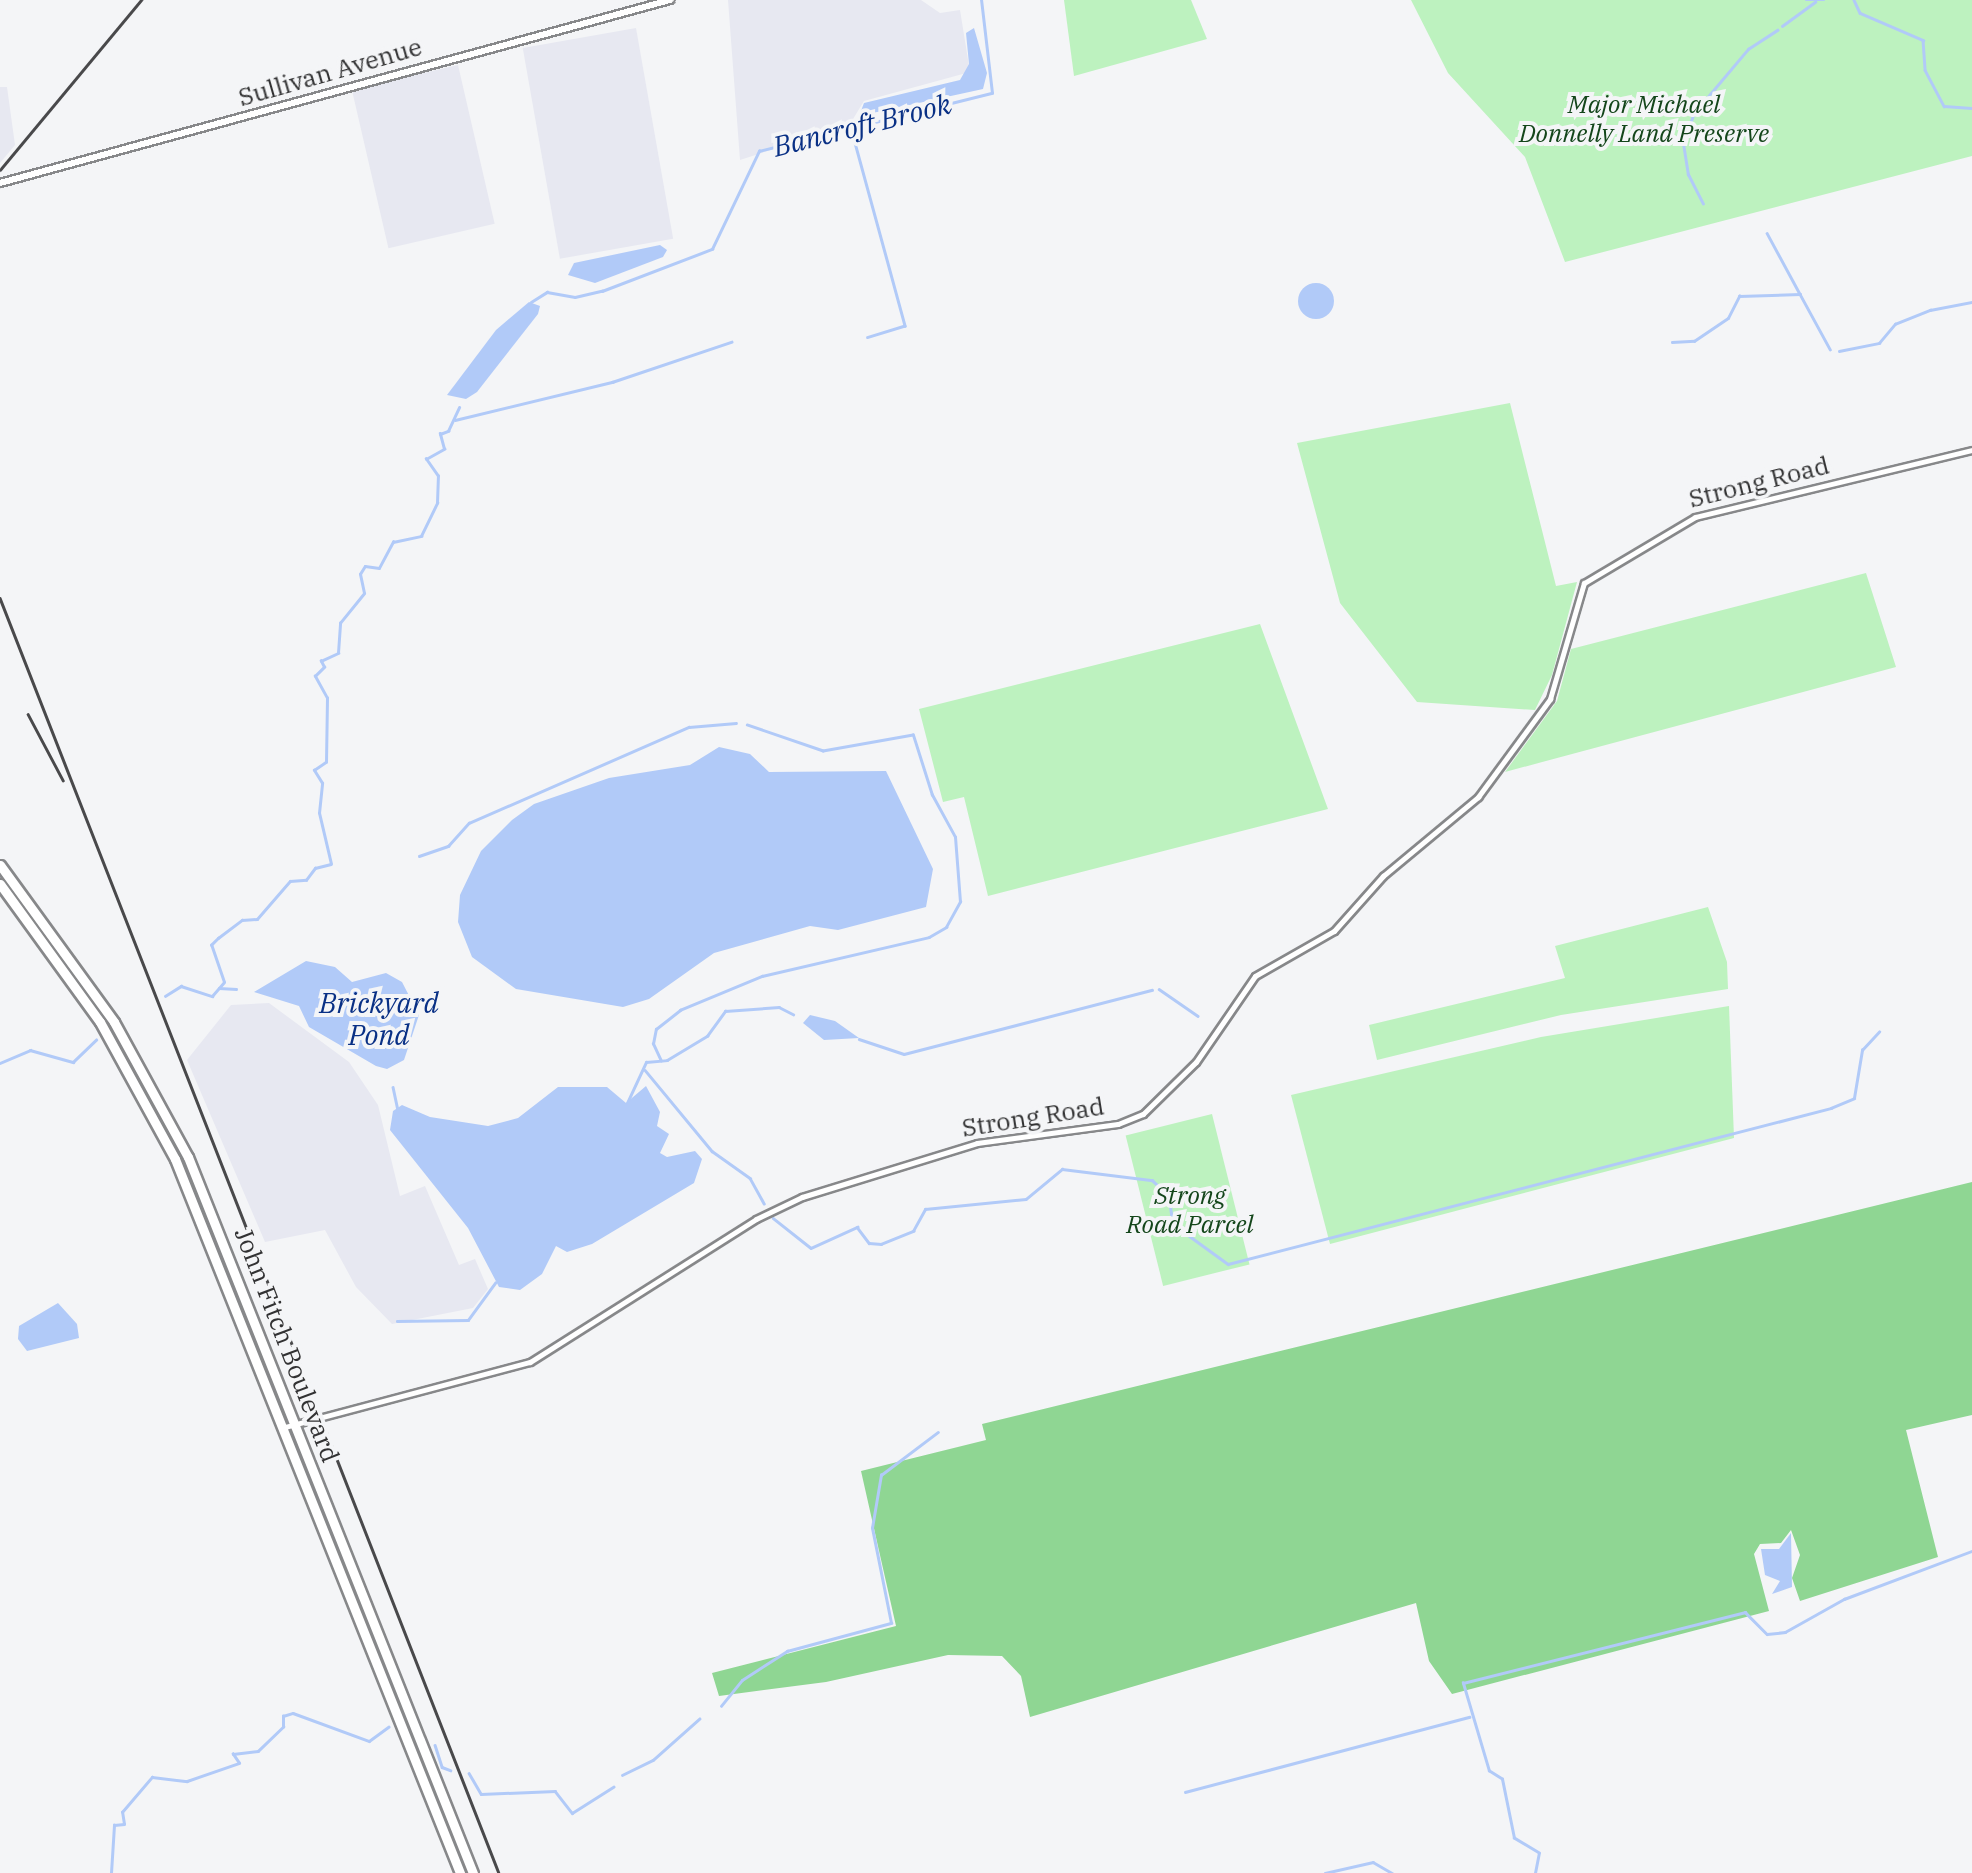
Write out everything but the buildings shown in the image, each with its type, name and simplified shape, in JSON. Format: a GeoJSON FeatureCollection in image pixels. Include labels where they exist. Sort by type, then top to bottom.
{"type":"FeatureCollection","features":[{"type":"Feature","properties":{"kind":"highway","name":"John Fitch Boulevard"},"geometry":{"type":"LineString","coordinates":[[0,865],[114,1022],[164,1108],[216,1218],[473,1873]]}},
{"type":"Feature","properties":{"kind":"highway","name":"John Fitch Boulevard"},"geometry":{"type":"LineString","coordinates":[[0,884],[100,1022],[152,1114],[204,1220],[460,1873]]}},
{"type":"Feature","properties":{"kind":"highway"},"geometry":{"type":"LineString","coordinates":[[21,910],[30,902]]}},
{"type":"Feature","properties":{"kind":"highway"},"geometry":{"type":"LineString","coordinates":[[152,1114],[164,1108]]}},
{"type":"Feature","properties":{"kind":"main road","name":"Sullivan Avenue"},"geometry":{"type":"LineString","coordinates":[[0,183],[670,0]]}},
{"type":"Feature","properties":{"kind":"street","name":"Strong Road"},"geometry":{"type":"LineString","coordinates":[[285,1427],[530,1362],[793,1200],[977,1143],[1118,1124],[1142,1114],[1196,1062],[1255,976],[1334,931],[1383,876],[1478,797],[1550,699],[1584,582],[1695,517],[1972,450]]}},
{"type":"Feature","properties":{"kind":"shaded area"},"geometry":{"type":"Polygon","coordinates":[[[728,0],[921,0],[940,13],[960,10],[970,72],[864,101],[850,124],[740,160],[728,0]]]}},
{"type":"Feature","properties":{"kind":"shaded area"},"geometry":{"type":"Polygon","coordinates":[[[636,28],[673,239],[560,259],[523,48],[636,28]]]}},
{"type":"Feature","properties":{"kind":"shaded area"},"geometry":{"type":"Polygon","coordinates":[[[458,65],[495,224],[388,248],[352,90],[458,65]]]}},
{"type":"Feature","properties":{"kind":"shaded area"},"geometry":{"type":"Polygon","coordinates":[[[0,87],[7,87],[15,145],[0,163],[0,87]]]}},
{"type":"Feature","properties":{"kind":"shaded area"},"geometry":{"type":"Polygon","coordinates":[[[269,1003],[349,1062],[378,1105],[400,1196],[425,1186],[459,1265],[475,1259],[488,1289],[473,1308],[392,1324],[356,1287],[325,1230],[265,1242],[187,1060],[231,1005],[269,1003]]]}},
{"type":"Feature","properties":{"kind":"green space"},"geometry":{"type":"Polygon","coordinates":[[[1064,0],[1191,0],[1207,39],[1074,76],[1064,0]]]}},
{"type":"Feature","properties":{"kind":"green space","name":"Major Michael Donnelly Land Preserve"},"geometry":{"type":"Polygon","coordinates":[[[1411,0],[1972,0],[1972,156],[1565,262],[1525,157],[1448,73],[1411,0]]]}},
{"type":"Feature","properties":{"kind":"green space"},"geometry":{"type":"Polygon","coordinates":[[[1510,403],[1556,586],[1577,582],[1552,675],[1535,710],[1417,702],[1340,603],[1297,443],[1510,403]]]}},
{"type":"Feature","properties":{"kind":"green space"},"geometry":{"type":"Polygon","coordinates":[[[1866,573],[1896,667],[1505,772],[1557,701],[1571,649],[1866,573]]]}},
{"type":"Feature","properties":{"kind":"green space"},"geometry":{"type":"Polygon","coordinates":[[[1260,624],[1328,809],[988,896],[964,797],[943,802],[919,709],[1260,624]]]}},
{"type":"Feature","properties":{"kind":"green space"},"geometry":{"type":"Polygon","coordinates":[[[1708,907],[1727,962],[1728,989],[1561,1015],[1377,1060],[1369,1025],[1565,978],[1555,946],[1708,907]]]}},
{"type":"Feature","properties":{"kind":"green space"},"geometry":{"type":"Polygon","coordinates":[[[1729,1006],[1734,1138],[1330,1244],[1291,1095],[1541,1037],[1729,1006]]]}},
{"type":"Feature","properties":{"kind":"green space","name":"Strong Road Parcel"},"geometry":{"type":"Polygon","coordinates":[[[1212,1114],[1249,1264],[1163,1286],[1126,1136],[1212,1114]]]}},
{"type":"Feature","properties":{"kind":"green space"},"geometry":{"type":"Polygon","coordinates":[[[1972,1182],[1972,1415],[1906,1430],[1938,1557],[1800,1601],[1792,1578],[1800,1555],[1791,1530],[1781,1543],[1760,1544],[1754,1554],[1769,1611],[1452,1694],[1429,1661],[1416,1603],[1030,1717],[1021,1676],[1002,1656],[948,1655],[826,1682],[719,1696],[712,1673],[896,1626],[861,1471],[986,1440],[982,1424],[1972,1182]]]}},
{"type":"Feature","properties":{"kind":"water"},"geometry":{"type":"Polygon","coordinates":[[[974,28],[987,73],[983,89],[859,116],[864,103],[960,80],[969,64],[966,33],[974,28]]]}},
{"type":"Feature","properties":{"kind":"water"},"geometry":{"type":"Polygon","coordinates":[[[660,245],[667,250],[663,257],[595,283],[568,275],[574,263],[660,245]]]}},
{"type":"Feature","properties":{"kind":"water"},"geometry":{"type":"Polygon","coordinates":[[[1316,283],[1329,288],[1334,301],[1329,314],[1316,319],[1303,314],[1298,301],[1303,288],[1316,283]]]}},
{"type":"Feature","properties":{"kind":"water"},"geometry":{"type":"Polygon","coordinates":[[[529,302],[540,306],[538,314],[477,392],[466,399],[447,395],[496,330],[529,302]]]}},
{"type":"Feature","properties":{"kind":"water"},"geometry":{"type":"Polygon","coordinates":[[[719,747],[750,754],[769,772],[886,771],[933,869],[926,907],[838,930],[810,926],[714,953],[649,999],[623,1007],[516,989],[472,957],[458,922],[460,895],[481,851],[512,820],[534,804],[609,778],[690,765],[719,747]]]}},
{"type":"Feature","properties":{"kind":"water","name":"Brickyard Pond"},"geometry":{"type":"Polygon","coordinates":[[[306,961],[335,967],[352,982],[386,973],[402,982],[419,1015],[404,1060],[387,1069],[376,1066],[309,1027],[299,1006],[254,992],[306,961]]]}},
{"type":"Feature","properties":{"kind":"water"},"geometry":{"type":"Polygon","coordinates":[[[810,1015],[835,1021],[859,1038],[824,1040],[803,1023],[810,1015]]]}},
{"type":"Feature","properties":{"kind":"water"},"geometry":{"type":"Polygon","coordinates":[[[646,1086],[660,1112],[657,1126],[669,1134],[660,1153],[667,1157],[695,1151],[702,1159],[694,1183],[592,1244],[567,1252],[556,1246],[542,1274],[520,1290],[499,1287],[468,1228],[390,1130],[393,1111],[402,1105],[430,1117],[488,1126],[518,1118],[558,1087],[607,1087],[626,1103],[646,1086]]]}},
{"type":"Feature","properties":{"kind":"water"},"geometry":{"type":"Polygon","coordinates":[[[58,1303],[77,1324],[79,1338],[27,1351],[18,1339],[19,1326],[58,1303]]]}},
{"type":"Feature","properties":{"kind":"water"},"geometry":{"type":"Polygon","coordinates":[[[1791,1533],[1792,1587],[1772,1594],[1780,1581],[1765,1575],[1761,1549],[1779,1549],[1791,1533]]]}},
{"type":"Feature","properties":{"kind":"waterway","name":"Bancroft Brook"},"geometry":{"type":"LineString","coordinates":[[531,302],[547,292],[575,297],[602,291],[712,249],[759,151],[992,93],[981,0]]}},
{"type":"Feature","properties":{"kind":"waterway"},"geometry":{"type":"LineString","coordinates":[[1806,0],[1824,0]]}},
{"type":"Feature","properties":{"kind":"waterway"},"geometry":{"type":"LineString","coordinates":[[1854,0],[1860,13],[1923,40],[1925,70],[1944,106],[1972,108]]}},
{"type":"Feature","properties":{"kind":"waterway"},"geometry":{"type":"LineString","coordinates":[[1782,26],[1815,2]]}},
{"type":"Feature","properties":{"kind":"waterway"},"geometry":{"type":"LineString","coordinates":[[1703,204],[1688,175],[1683,143],[1694,113],[1748,49],[1777,30]]}},
{"type":"Feature","properties":{"kind":"waterway"},"geometry":{"type":"LineString","coordinates":[[851,128],[905,326],[868,337]]}},
{"type":"Feature","properties":{"kind":"waterway"},"geometry":{"type":"LineString","coordinates":[[1767,233],[1800,294]]}},
{"type":"Feature","properties":{"kind":"waterway"},"geometry":{"type":"LineString","coordinates":[[1672,342],[1694,341],[1728,318],[1739,296],[1800,294],[1830,349]]}},
{"type":"Feature","properties":{"kind":"waterway"},"geometry":{"type":"LineString","coordinates":[[1839,351],[1879,343],[1895,324],[1930,310],[1972,302]]}},
{"type":"Feature","properties":{"kind":"waterway"},"geometry":{"type":"LineString","coordinates":[[455,420],[612,382],[731,342]]}},
{"type":"Feature","properties":{"kind":"waterway","name":"Bancroft Brook"},"geometry":{"type":"LineString","coordinates":[[165,996],[181,986],[212,996],[224,982],[211,945],[242,920],[257,919],[290,881],[306,880],[315,868],[331,864],[319,813],[322,783],[314,770],[326,762],[327,698],[315,676],[324,667],[321,661],[338,653],[340,623],[364,593],[360,574],[365,566],[379,568],[393,542],[421,536],[437,503],[438,476],[426,459],[444,449],[440,434],[448,431],[459,407]]}},
{"type":"Feature","properties":{"kind":"waterway"},"geometry":{"type":"LineString","coordinates":[[419,856],[448,846],[469,823],[689,727],[736,723]]}},
{"type":"Feature","properties":{"kind":"waterway"},"geometry":{"type":"LineString","coordinates":[[661,1061],[653,1044],[656,1029],[680,1010],[762,976],[929,937],[946,927],[960,902],[955,837],[932,795],[913,735],[823,751],[747,725]]}},
{"type":"Feature","properties":{"kind":"waterway"},"geometry":{"type":"LineString","coordinates":[[219,988],[236,989]]}},
{"type":"Feature","properties":{"kind":"waterway"},"geometry":{"type":"LineString","coordinates":[[1159,989],[1198,1016]]}},
{"type":"Feature","properties":{"kind":"waterway"},"geometry":{"type":"LineString","coordinates":[[859,1039],[904,1054],[1152,990]]}},
{"type":"Feature","properties":{"kind":"waterway"},"geometry":{"type":"LineString","coordinates":[[627,1103],[646,1062],[667,1060],[707,1036],[725,1011],[779,1007],[793,1014]]}},
{"type":"Feature","properties":{"kind":"waterway"},"geometry":{"type":"LineString","coordinates":[[773,1218],[811,1248],[857,1227],[869,1243],[881,1244],[913,1231],[925,1209],[1026,1199],[1062,1169],[1152,1180],[1169,1196],[1173,1224],[1228,1264],[1831,1108],[1854,1098],[1862,1050],[1879,1032]]}},
{"type":"Feature","properties":{"kind":"waterway","name":"Bancroft Brook"},"geometry":{"type":"LineString","coordinates":[[0,1063],[30,1050],[73,1062],[96,1040]]}},
{"type":"Feature","properties":{"kind":"waterway"},"geometry":{"type":"LineString","coordinates":[[645,1070],[712,1151],[750,1178],[764,1203]]}},
{"type":"Feature","properties":{"kind":"waterway"},"geometry":{"type":"LineString","coordinates":[[393,1087],[398,1110]]}},
{"type":"Feature","properties":{"kind":"waterway"},"geometry":{"type":"LineString","coordinates":[[397,1321],[468,1320],[495,1283]]}},
{"type":"Feature","properties":{"kind":"waterway"},"geometry":{"type":"LineString","coordinates":[[721,1706],[742,1680],[787,1651],[891,1623],[872,1528],[881,1475],[938,1432]]}},
{"type":"Feature","properties":{"kind":"waterway"},"geometry":{"type":"LineString","coordinates":[[1535,1873],[1539,1853],[1514,1838],[1502,1779],[1489,1771],[1463,1683],[1745,1612],[1767,1634],[1785,1632],[1844,1599],[1972,1551]]}},
{"type":"Feature","properties":{"kind":"waterway"},"geometry":{"type":"LineString","coordinates":[[111,1873],[114,1825],[124,1824],[122,1812],[152,1777],[187,1781],[239,1763],[233,1754],[258,1751],[283,1727],[283,1716],[293,1713],[369,1741],[388,1727]]}},
{"type":"Feature","properties":{"kind":"waterway"},"geometry":{"type":"LineString","coordinates":[[1185,1792],[1469,1717]]}},
{"type":"Feature","properties":{"kind":"waterway"},"geometry":{"type":"LineString","coordinates":[[622,1775],[653,1760],[699,1719]]}},
{"type":"Feature","properties":{"kind":"waterway"},"geometry":{"type":"LineString","coordinates":[[435,1745],[442,1767],[450,1770]]}},
{"type":"Feature","properties":{"kind":"waterway"},"geometry":{"type":"LineString","coordinates":[[469,1773],[481,1794],[555,1791],[572,1813],[613,1787]]}},
{"type":"Feature","properties":{"kind":"waterway"},"geometry":{"type":"LineString","coordinates":[[1325,1873],[1373,1862],[1392,1873]]}},
{"type":"Feature","properties":{"kind":"railway"},"geometry":{"type":"LineString","coordinates":[[0,170],[141,0]]}},
{"type":"Feature","properties":{"kind":"railway"},"geometry":{"type":"LineString","coordinates":[[0,598],[499,1873]]}},
{"type":"Feature","properties":{"kind":"railway"},"geometry":{"type":"LineString","coordinates":[[28,714],[63,780]]}}]}
